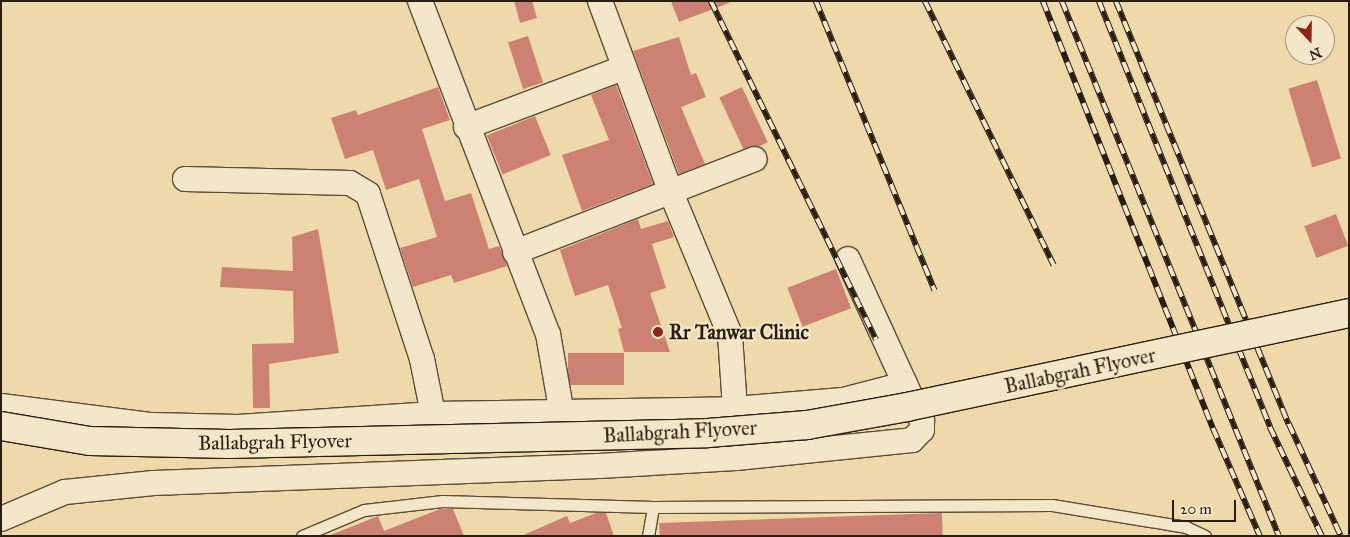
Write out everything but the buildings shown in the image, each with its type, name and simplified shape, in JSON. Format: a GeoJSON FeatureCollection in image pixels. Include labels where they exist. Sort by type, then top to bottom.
{"type":"FeatureCollection","features":[{"type":"Feature","properties":{"kind":"main road","name":"Ballabgrah Flyover"},"geometry":{"type":"LineString","coordinates":[[1,426],[90,441],[229,444],[708,433],[807,425],[907,407],[1349,313]]}},
{"type":"Feature","properties":{"kind":"street"},"geometry":{"type":"LineString","coordinates":[[420,1],[466,127],[548,334],[562,414]]}},
{"type":"Feature","properties":{"kind":"street"},"geometry":{"type":"LineString","coordinates":[[600,1],[623,68],[670,190],[730,335],[736,458]]}},
{"type":"Feature","properties":{"kind":"street"},"geometry":{"type":"LineString","coordinates":[[466,127],[623,68]]}},
{"type":"Feature","properties":{"kind":"street"},"geometry":{"type":"LineString","coordinates":[[515,252],[670,190],[755,159]]}},
{"type":"Feature","properties":{"kind":"street"},"geometry":{"type":"LineString","coordinates":[[185,180],[350,183],[368,194],[422,359],[433,414]]}},
{"type":"Feature","properties":{"kind":"street"},"geometry":{"type":"LineString","coordinates":[[1,519],[66,492],[154,483],[736,458],[912,440],[922,430],[922,421],[848,259]]}},
{"type":"Feature","properties":{"kind":"street"},"geometry":{"type":"LineString","coordinates":[[1,406],[152,425],[228,426],[433,414],[562,414],[735,409],[843,400],[905,384]]}},
{"type":"Feature","properties":{"kind":"lane"},"geometry":{"type":"LineString","coordinates":[[302,536],[364,510],[409,503],[653,507],[1052,505],[1186,527],[1206,536]]}},
{"type":"Feature","properties":{"kind":"lane"},"geometry":{"type":"LineString","coordinates":[[648,536],[653,507]]}},
{"type":"Feature","properties":{"kind":"railway"},"geometry":{"type":"LineString","coordinates":[[711,1],[876,340]]}},
{"type":"Feature","properties":{"kind":"railway"},"geometry":{"type":"LineString","coordinates":[[816,1],[935,291]]}},
{"type":"Feature","properties":{"kind":"railway"},"geometry":{"type":"LineString","coordinates":[[925,1],[1054,265]]}},
{"type":"Feature","properties":{"kind":"railway"},"geometry":{"type":"LineString","coordinates":[[1043,1],[1213,428],[1260,536]]}},
{"type":"Feature","properties":{"kind":"railway"},"geometry":{"type":"LineString","coordinates":[[1062,1],[1279,536]]}},
{"type":"Feature","properties":{"kind":"railway"},"geometry":{"type":"LineString","coordinates":[[1099,1],[1270,427],[1322,536]]}},
{"type":"Feature","properties":{"kind":"railway"},"geometry":{"type":"LineString","coordinates":[[1116,1],[1289,424],[1341,536]]}},
{"type":"Feature","properties":{"kind":"place","name":"Rr Tanwar Clinic"},"geometry":{"type":"Point","coordinates":[658,332]}}]}
